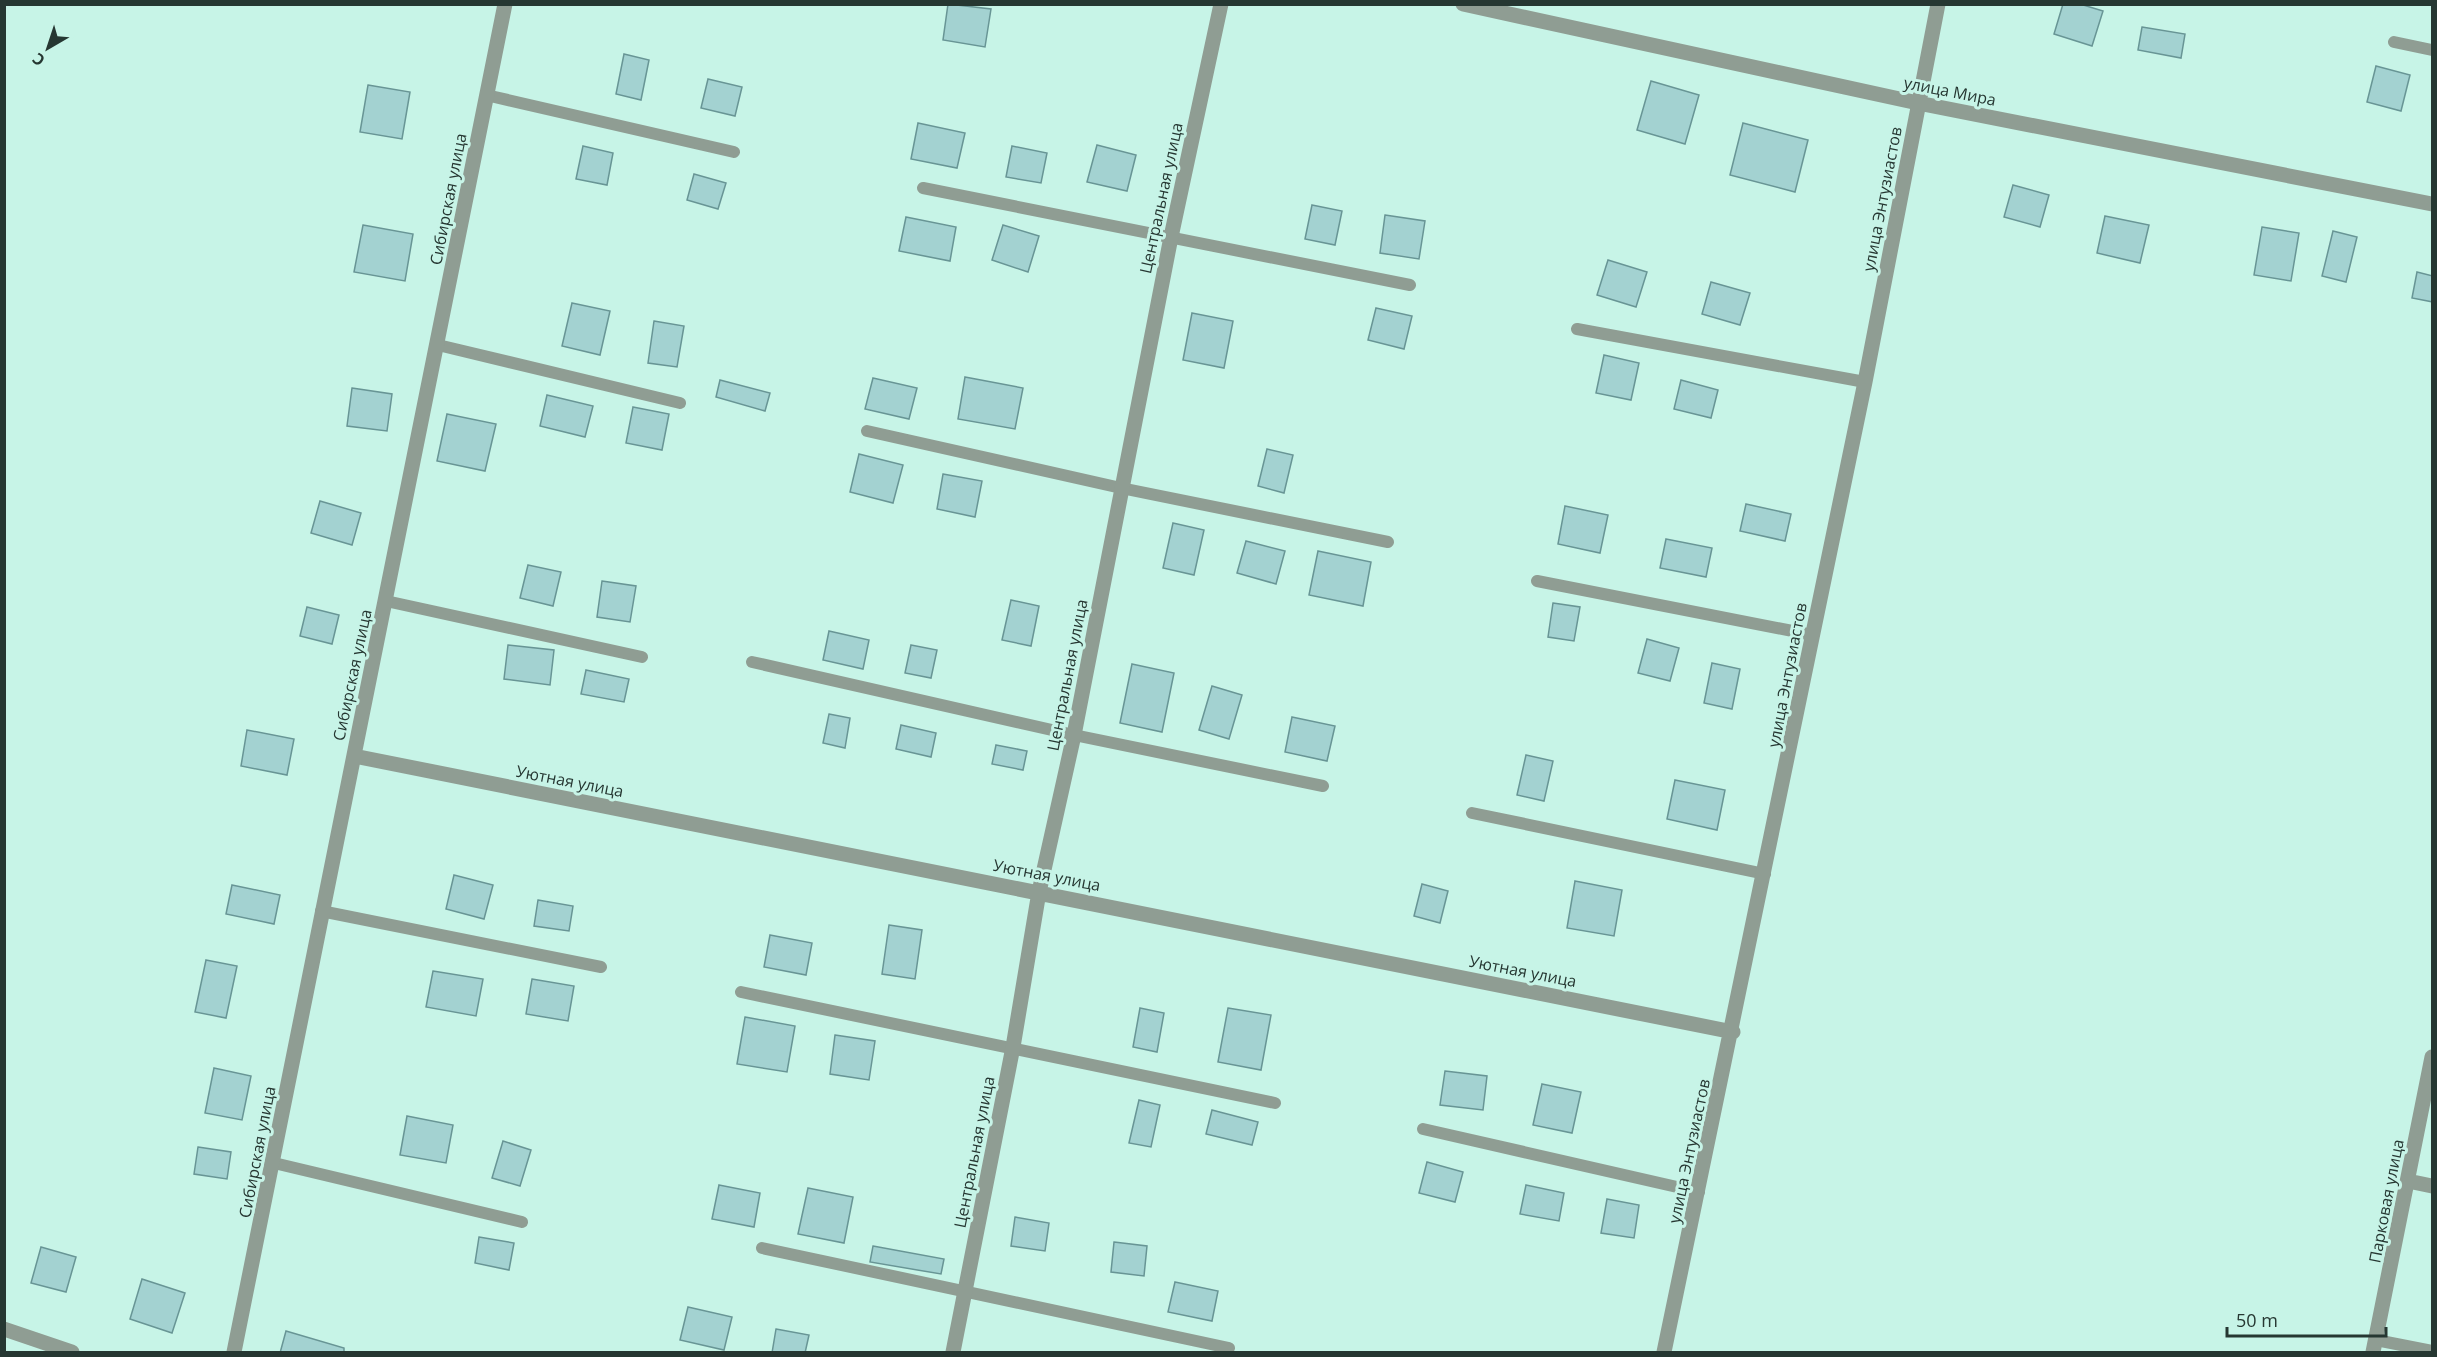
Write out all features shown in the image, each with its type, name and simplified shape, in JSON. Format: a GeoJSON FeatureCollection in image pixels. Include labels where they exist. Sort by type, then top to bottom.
{"type":"FeatureCollection","features":[{"type":"Feature","properties":{"kind":"street","name":"Сибирская улица"},"geometry":{"type":"LineString","coordinates":[[234,1353],[505,4]]}},
{"type":"Feature","properties":{"kind":"street","name":"Центральная улица"},"geometry":{"type":"LineString","coordinates":[[953,1353],[1013,1047],[1039,892],[1074,735],[1171,237],[1221,4]]}},
{"type":"Feature","properties":{"kind":"street","name":"улица Мира"},"geometry":{"type":"LineString","coordinates":[[1463,4],[1918,103],[2433,204]]}},
{"type":"Feature","properties":{"kind":"street","name":"улица Энтузиастов"},"geometry":{"type":"LineString","coordinates":[[1664,1353],[1733,1032],[1865,382],[1938,4]]}},
{"type":"Feature","properties":{"kind":"street","name":"Уютная улица"},"geometry":{"type":"LineString","coordinates":[[354,756],[1733,1032]]}},
{"type":"Feature","properties":{"kind":"street","name":"Парковая улица"},"geometry":{"type":"LineString","coordinates":[[2375,1346],[2433,1057]]}},
{"type":"Feature","properties":{"kind":"street"},"geometry":{"type":"LineString","coordinates":[[2408,1181],[2433,1186]]}},
{"type":"Feature","properties":{"kind":"street"},"geometry":{"type":"LineString","coordinates":[[4,1329],[72,1353]]}},
{"type":"Feature","properties":{"kind":"lane"},"geometry":{"type":"LineString","coordinates":[[2394,42],[2433,50]]}},
{"type":"Feature","properties":{"kind":"lane"},"geometry":{"type":"LineString","coordinates":[[486,95],[734,152]]}},
{"type":"Feature","properties":{"kind":"lane"},"geometry":{"type":"LineString","coordinates":[[923,188],[1410,285]]}},
{"type":"Feature","properties":{"kind":"lane"},"geometry":{"type":"LineString","coordinates":[[1577,329],[1865,382]]}},
{"type":"Feature","properties":{"kind":"lane"},"geometry":{"type":"LineString","coordinates":[[438,345],[680,403]]}},
{"type":"Feature","properties":{"kind":"lane"},"geometry":{"type":"LineString","coordinates":[[867,431],[1121,488],[1388,542]]}},
{"type":"Feature","properties":{"kind":"lane"},"geometry":{"type":"LineString","coordinates":[[1537,580],[1813,635]]}},
{"type":"Feature","properties":{"kind":"lane"},"geometry":{"type":"LineString","coordinates":[[386,601],[642,657]]}},
{"type":"Feature","properties":{"kind":"lane"},"geometry":{"type":"LineString","coordinates":[[752,662],[1074,735],[1323,786]]}},
{"type":"Feature","properties":{"kind":"lane"},"geometry":{"type":"LineString","coordinates":[[1472,813],[1765,874]]}},
{"type":"Feature","properties":{"kind":"lane"},"geometry":{"type":"LineString","coordinates":[[321,911],[601,967]]}},
{"type":"Feature","properties":{"kind":"lane"},"geometry":{"type":"LineString","coordinates":[[741,992],[1275,1103]]}},
{"type":"Feature","properties":{"kind":"lane"},"geometry":{"type":"LineString","coordinates":[[1423,1129],[1699,1192]]}},
{"type":"Feature","properties":{"kind":"lane"},"geometry":{"type":"LineString","coordinates":[[274,1163],[522,1222]]}},
{"type":"Feature","properties":{"kind":"lane"},"geometry":{"type":"LineString","coordinates":[[762,1248],[1229,1348]]}},
{"type":"Feature","properties":{"kind":"lane"},"geometry":{"type":"LineString","coordinates":[[2375,1346],[2433,1351]]}},
{"type":"Feature","properties":{"kind":"building"},"geometry":{"type":"Polygon","coordinates":[[[948,4],[991,9],[985,47],[943,40],[948,4]]]}},
{"type":"Feature","properties":{"kind":"building"},"geometry":{"type":"Polygon","coordinates":[[[2063,4],[2080,4],[2103,11],[2092,46],[2054,34],[2063,4]]]}},
{"type":"Feature","properties":{"kind":"building"},"geometry":{"type":"Polygon","coordinates":[[[2142,27],[2185,34],[2181,58],[2138,50],[2142,27]]]}},
{"type":"Feature","properties":{"kind":"building"},"geometry":{"type":"Polygon","coordinates":[[[624,54],[649,60],[641,100],[616,94],[624,54]]]}},
{"type":"Feature","properties":{"kind":"building"},"geometry":{"type":"Polygon","coordinates":[[[2376,66],[2410,75],[2401,111],[2367,102],[2376,66]]]}},
{"type":"Feature","properties":{"kind":"building"},"geometry":{"type":"Polygon","coordinates":[[[708,79],[742,87],[735,116],[701,108],[708,79]]]}},
{"type":"Feature","properties":{"kind":"building"},"geometry":{"type":"Polygon","coordinates":[[[1651,81],[1699,95],[1685,144],[1637,130],[1651,81]]]}},
{"type":"Feature","properties":{"kind":"building"},"geometry":{"type":"Polygon","coordinates":[[[368,85],[410,92],[402,139],[360,132],[368,85]]]}},
{"type":"Feature","properties":{"kind":"building"},"geometry":{"type":"Polygon","coordinates":[[[918,123],[965,133],[957,168],[911,159],[918,123]]]}},
{"type":"Feature","properties":{"kind":"building"},"geometry":{"type":"Polygon","coordinates":[[[1743,123],[1808,140],[1795,192],[1730,175],[1743,123]]]}},
{"type":"Feature","properties":{"kind":"building"},"geometry":{"type":"Polygon","coordinates":[[[1097,145],[1136,155],[1127,191],[1087,182],[1097,145]]]}},
{"type":"Feature","properties":{"kind":"building"},"geometry":{"type":"Polygon","coordinates":[[[583,146],[613,153],[607,185],[576,179],[583,146]]]}},
{"type":"Feature","properties":{"kind":"building"},"geometry":{"type":"Polygon","coordinates":[[[1012,146],[1047,153],[1041,183],[1006,177],[1012,146]]]}},
{"type":"Feature","properties":{"kind":"building"},"geometry":{"type":"Polygon","coordinates":[[[694,174],[726,183],[718,209],[687,200],[694,174]]]}},
{"type":"Feature","properties":{"kind":"building"},"geometry":{"type":"Polygon","coordinates":[[[2013,185],[2049,195],[2040,227],[2004,217],[2013,185]]]}},
{"type":"Feature","properties":{"kind":"building"},"geometry":{"type":"Polygon","coordinates":[[[1312,205],[1342,211],[1335,245],[1305,239],[1312,205]]]}},
{"type":"Feature","properties":{"kind":"building"},"geometry":{"type":"Polygon","coordinates":[[[1385,215],[1425,221],[1419,259],[1380,253],[1385,215]]]}},
{"type":"Feature","properties":{"kind":"building"},"geometry":{"type":"Polygon","coordinates":[[[2105,216],[2149,225],[2140,263],[2097,253],[2105,216]]]}},
{"type":"Feature","properties":{"kind":"building"},"geometry":{"type":"Polygon","coordinates":[[[906,217],[956,227],[950,261],[899,251],[906,217]]]}},
{"type":"Feature","properties":{"kind":"building"},"geometry":{"type":"Polygon","coordinates":[[[363,225],[413,234],[405,281],[354,272],[363,225]]]}},
{"type":"Feature","properties":{"kind":"building"},"geometry":{"type":"Polygon","coordinates":[[[1003,225],[1039,236],[1028,272],[992,260],[1003,225]]]}},
{"type":"Feature","properties":{"kind":"building"},"geometry":{"type":"Polygon","coordinates":[[[2262,227],[2299,233],[2291,281],[2254,275],[2262,227]]]}},
{"type":"Feature","properties":{"kind":"building"},"geometry":{"type":"Polygon","coordinates":[[[2333,231],[2357,237],[2346,282],[2322,276],[2333,231]]]}},
{"type":"Feature","properties":{"kind":"building"},"geometry":{"type":"Polygon","coordinates":[[[1608,260],[1647,272],[1636,307],[1597,295],[1608,260]]]}},
{"type":"Feature","properties":{"kind":"building"},"geometry":{"type":"Polygon","coordinates":[[[2417,272],[2433,276],[2433,302],[2412,298],[2417,272]]]}},
{"type":"Feature","properties":{"kind":"building"},"geometry":{"type":"Polygon","coordinates":[[[1711,282],[1750,293],[1740,325],[1702,314],[1711,282]]]}},
{"type":"Feature","properties":{"kind":"building"},"geometry":{"type":"Polygon","coordinates":[[[572,303],[610,311],[600,355],[562,346],[572,303]]]}},
{"type":"Feature","properties":{"kind":"building"},"geometry":{"type":"Polygon","coordinates":[[[1376,308],[1412,316],[1404,349],[1368,340],[1376,308]]]}},
{"type":"Feature","properties":{"kind":"building"},"geometry":{"type":"Polygon","coordinates":[[[1192,313],[1233,321],[1224,368],[1183,360],[1192,313]]]}},
{"type":"Feature","properties":{"kind":"building"},"geometry":{"type":"Polygon","coordinates":[[[654,321],[684,326],[677,367],[648,363],[654,321]]]}},
{"type":"Feature","properties":{"kind":"building"},"geometry":{"type":"Polygon","coordinates":[[[1604,355],[1639,363],[1631,400],[1596,393],[1604,355]]]}},
{"type":"Feature","properties":{"kind":"building"},"geometry":{"type":"Polygon","coordinates":[[[965,377],[1023,388],[1015,429],[958,419],[965,377]]]}},
{"type":"Feature","properties":{"kind":"building"},"geometry":{"type":"Polygon","coordinates":[[[873,378],[917,388],[909,419],[865,409],[873,378]]]}},
{"type":"Feature","properties":{"kind":"building"},"geometry":{"type":"Polygon","coordinates":[[[720,380],[770,393],[765,411],[716,397],[720,380]]]}},
{"type":"Feature","properties":{"kind":"building"},"geometry":{"type":"Polygon","coordinates":[[[1681,380],[1718,390],[1711,418],[1674,409],[1681,380]]]}},
{"type":"Feature","properties":{"kind":"building"},"geometry":{"type":"Polygon","coordinates":[[[352,388],[392,394],[387,431],[347,426],[352,388]]]}},
{"type":"Feature","properties":{"kind":"building"},"geometry":{"type":"Polygon","coordinates":[[[547,395],[593,406],[585,437],[540,426],[547,395]]]}},
{"type":"Feature","properties":{"kind":"building"},"geometry":{"type":"Polygon","coordinates":[[[633,407],[669,414],[662,450],[626,443],[633,407]]]}},
{"type":"Feature","properties":{"kind":"building"},"geometry":{"type":"Polygon","coordinates":[[[447,414],[496,424],[485,471],[437,461],[447,414]]]}},
{"type":"Feature","properties":{"kind":"building"},"geometry":{"type":"Polygon","coordinates":[[[1267,449],[1293,455],[1284,493],[1258,486],[1267,449]]]}},
{"type":"Feature","properties":{"kind":"building"},"geometry":{"type":"Polygon","coordinates":[[[859,454],[903,465],[893,503],[850,492],[859,454]]]}},
{"type":"Feature","properties":{"kind":"building"},"geometry":{"type":"Polygon","coordinates":[[[943,474],[982,481],[975,517],[937,509],[943,474]]]}},
{"type":"Feature","properties":{"kind":"building"},"geometry":{"type":"Polygon","coordinates":[[[320,501],[361,513],[352,545],[311,533],[320,501]]]}},
{"type":"Feature","properties":{"kind":"building"},"geometry":{"type":"Polygon","coordinates":[[[1746,504],[1791,514],[1785,541],[1740,531],[1746,504]]]}},
{"type":"Feature","properties":{"kind":"building"},"geometry":{"type":"Polygon","coordinates":[[[1565,506],[1608,515],[1600,553],[1558,544],[1565,506]]]}},
{"type":"Feature","properties":{"kind":"building"},"geometry":{"type":"Polygon","coordinates":[[[1173,523],[1204,530],[1194,575],[1163,568],[1173,523]]]}},
{"type":"Feature","properties":{"kind":"building"},"geometry":{"type":"Polygon","coordinates":[[[1666,539],[1712,548],[1706,577],[1660,568],[1666,539]]]}},
{"type":"Feature","properties":{"kind":"building"},"geometry":{"type":"Polygon","coordinates":[[[1246,541],[1285,551],[1276,584],[1237,573],[1246,541]]]}},
{"type":"Feature","properties":{"kind":"building"},"geometry":{"type":"Polygon","coordinates":[[[1318,551],[1371,562],[1363,606],[1309,595],[1318,551]]]}},
{"type":"Feature","properties":{"kind":"building"},"geometry":{"type":"Polygon","coordinates":[[[528,565],[561,572],[553,606],[520,598],[528,565]]]}},
{"type":"Feature","properties":{"kind":"building"},"geometry":{"type":"Polygon","coordinates":[[[602,581],[636,586],[630,622],[597,617],[602,581]]]}},
{"type":"Feature","properties":{"kind":"building"},"geometry":{"type":"Polygon","coordinates":[[[1011,600],[1039,606],[1031,646],[1002,640],[1011,600]]]}},
{"type":"Feature","properties":{"kind":"building"},"geometry":{"type":"Polygon","coordinates":[[[1553,603],[1580,607],[1574,641],[1548,637],[1553,603]]]}},
{"type":"Feature","properties":{"kind":"building"},"geometry":{"type":"Polygon","coordinates":[[[307,607],[339,615],[332,644],[300,636],[307,607]]]}},
{"type":"Feature","properties":{"kind":"building"},"geometry":{"type":"Polygon","coordinates":[[[829,631],[869,640],[863,669],[823,660],[829,631]]]}},
{"type":"Feature","properties":{"kind":"building"},"geometry":{"type":"Polygon","coordinates":[[[1647,639],[1679,648],[1670,681],[1638,673],[1647,639]]]}},
{"type":"Feature","properties":{"kind":"building"},"geometry":{"type":"Polygon","coordinates":[[[508,645],[554,650],[550,685],[504,679],[508,645]]]}},
{"type":"Feature","properties":{"kind":"building"},"geometry":{"type":"Polygon","coordinates":[[[911,645],[937,650],[931,678],[905,673],[911,645]]]}},
{"type":"Feature","properties":{"kind":"building"},"geometry":{"type":"Polygon","coordinates":[[[1712,663],[1740,669],[1732,709],[1704,703],[1712,663]]]}},
{"type":"Feature","properties":{"kind":"building"},"geometry":{"type":"Polygon","coordinates":[[[1132,664],[1174,673],[1162,732],[1120,723],[1132,664]]]}},
{"type":"Feature","properties":{"kind":"building"},"geometry":{"type":"Polygon","coordinates":[[[586,670],[629,679],[624,702],[581,694],[586,670]]]}},
{"type":"Feature","properties":{"kind":"building"},"geometry":{"type":"Polygon","coordinates":[[[1212,686],[1242,695],[1229,739],[1199,730],[1212,686]]]}},
{"type":"Feature","properties":{"kind":"building"},"geometry":{"type":"Polygon","coordinates":[[[829,714],[850,718],[845,748],[823,743],[829,714]]]}},
{"type":"Feature","properties":{"kind":"building"},"geometry":{"type":"Polygon","coordinates":[[[1292,717],[1335,726],[1327,761],[1285,752],[1292,717]]]}},
{"type":"Feature","properties":{"kind":"building"},"geometry":{"type":"Polygon","coordinates":[[[901,725],[936,733],[931,757],[896,749],[901,725]]]}},
{"type":"Feature","properties":{"kind":"building"},"geometry":{"type":"Polygon","coordinates":[[[247,730],[294,739],[287,775],[241,766],[247,730]]]}},
{"type":"Feature","properties":{"kind":"building"},"geometry":{"type":"Polygon","coordinates":[[[996,745],[1027,751],[1023,770],[992,764],[996,745]]]}},
{"type":"Feature","properties":{"kind":"building"},"geometry":{"type":"Polygon","coordinates":[[[1526,755],[1553,761],[1544,801],[1517,795],[1526,755]]]}},
{"type":"Feature","properties":{"kind":"building"},"geometry":{"type":"Polygon","coordinates":[[[1675,780],[1725,790],[1717,830],[1667,819],[1675,780]]]}},
{"type":"Feature","properties":{"kind":"building"},"geometry":{"type":"Polygon","coordinates":[[[454,875],[493,885],[484,919],[446,909],[454,875]]]}},
{"type":"Feature","properties":{"kind":"building"},"geometry":{"type":"Polygon","coordinates":[[[1575,881],[1622,890],[1614,936],[1567,928],[1575,881]]]}},
{"type":"Feature","properties":{"kind":"building"},"geometry":{"type":"Polygon","coordinates":[[[1422,884],[1448,891],[1440,923],[1414,916],[1422,884]]]}},
{"type":"Feature","properties":{"kind":"building"},"geometry":{"type":"Polygon","coordinates":[[[232,885],[280,895],[274,924],[226,914],[232,885]]]}},
{"type":"Feature","properties":{"kind":"building"},"geometry":{"type":"Polygon","coordinates":[[[538,900],[573,906],[569,931],[534,926],[538,900]]]}},
{"type":"Feature","properties":{"kind":"building"},"geometry":{"type":"Polygon","coordinates":[[[889,925],[922,930],[915,979],[882,974],[889,925]]]}},
{"type":"Feature","properties":{"kind":"building"},"geometry":{"type":"Polygon","coordinates":[[[770,935],[812,943],[806,975],[764,967],[770,935]]]}},
{"type":"Feature","properties":{"kind":"building"},"geometry":{"type":"Polygon","coordinates":[[[206,960],[237,966],[226,1018],[195,1012],[206,960]]]}},
{"type":"Feature","properties":{"kind":"building"},"geometry":{"type":"Polygon","coordinates":[[[433,971],[483,979],[476,1016],[426,1007],[433,971]]]}},
{"type":"Feature","properties":{"kind":"building"},"geometry":{"type":"Polygon","coordinates":[[[532,979],[574,986],[568,1021],[526,1014],[532,979]]]}},
{"type":"Feature","properties":{"kind":"building"},"geometry":{"type":"Polygon","coordinates":[[[1140,1008],[1164,1013],[1157,1052],[1133,1047],[1140,1008]]]}},
{"type":"Feature","properties":{"kind":"building"},"geometry":{"type":"Polygon","coordinates":[[[1228,1008],[1271,1015],[1261,1070],[1218,1062],[1228,1008]]]}},
{"type":"Feature","properties":{"kind":"building"},"geometry":{"type":"Polygon","coordinates":[[[745,1017],[795,1026],[787,1072],[737,1064],[745,1017]]]}},
{"type":"Feature","properties":{"kind":"building"},"geometry":{"type":"Polygon","coordinates":[[[835,1035],[875,1041],[869,1080],[830,1074],[835,1035]]]}},
{"type":"Feature","properties":{"kind":"building"},"geometry":{"type":"Polygon","coordinates":[[[214,1068],[251,1076],[242,1120],[205,1113],[214,1068]]]}},
{"type":"Feature","properties":{"kind":"building"},"geometry":{"type":"Polygon","coordinates":[[[1445,1071],[1487,1076],[1483,1110],[1440,1105],[1445,1071]]]}},
{"type":"Feature","properties":{"kind":"building"},"geometry":{"type":"Polygon","coordinates":[[[1542,1084],[1581,1092],[1572,1133],[1533,1125],[1542,1084]]]}},
{"type":"Feature","properties":{"kind":"building"},"geometry":{"type":"Polygon","coordinates":[[[1139,1100],[1160,1105],[1151,1147],[1129,1143],[1139,1100]]]}},
{"type":"Feature","properties":{"kind":"building"},"geometry":{"type":"Polygon","coordinates":[[[1212,1110],[1258,1122],[1252,1145],[1206,1134],[1212,1110]]]}},
{"type":"Feature","properties":{"kind":"building"},"geometry":{"type":"Polygon","coordinates":[[[407,1116],[453,1125],[446,1163],[400,1155],[407,1116]]]}},
{"type":"Feature","properties":{"kind":"building"},"geometry":{"type":"Polygon","coordinates":[[[503,1141],[531,1150],[520,1186],[492,1178],[503,1141]]]}},
{"type":"Feature","properties":{"kind":"building"},"geometry":{"type":"Polygon","coordinates":[[[198,1147],[231,1152],[227,1179],[194,1174],[198,1147]]]}},
{"type":"Feature","properties":{"kind":"building"},"geometry":{"type":"Polygon","coordinates":[[[1427,1162],[1463,1172],[1455,1202],[1419,1193],[1427,1162]]]}},
{"type":"Feature","properties":{"kind":"building"},"geometry":{"type":"Polygon","coordinates":[[[719,1185],[760,1193],[754,1227],[712,1219],[719,1185]]]}},
{"type":"Feature","properties":{"kind":"building"},"geometry":{"type":"Polygon","coordinates":[[[1526,1185],[1564,1193],[1559,1221],[1520,1214],[1526,1185]]]}},
{"type":"Feature","properties":{"kind":"building"},"geometry":{"type":"Polygon","coordinates":[[[808,1188],[853,1197],[844,1243],[798,1234],[808,1188]]]}},
{"type":"Feature","properties":{"kind":"building"},"geometry":{"type":"Polygon","coordinates":[[[1607,1199],[1639,1205],[1634,1238],[1601,1233],[1607,1199]]]}},
{"type":"Feature","properties":{"kind":"building"},"geometry":{"type":"Polygon","coordinates":[[[1015,1217],[1049,1223],[1045,1251],[1011,1246],[1015,1217]]]}},
{"type":"Feature","properties":{"kind":"building"},"geometry":{"type":"Polygon","coordinates":[[[479,1237],[514,1243],[509,1270],[475,1263],[479,1237]]]}},
{"type":"Feature","properties":{"kind":"building"},"geometry":{"type":"Polygon","coordinates":[[[1114,1242],[1147,1246],[1144,1276],[1111,1272],[1114,1242]]]}},
{"type":"Feature","properties":{"kind":"building"},"geometry":{"type":"Polygon","coordinates":[[[873,1246],[944,1259],[941,1274],[870,1262],[873,1246]]]}},
{"type":"Feature","properties":{"kind":"building"},"geometry":{"type":"Polygon","coordinates":[[[41,1247],[76,1257],[66,1292],[31,1283],[41,1247]]]}},
{"type":"Feature","properties":{"kind":"building"},"geometry":{"type":"Polygon","coordinates":[[[142,1279],[185,1293],[172,1333],[130,1319],[142,1279]]]}},
{"type":"Feature","properties":{"kind":"building"},"geometry":{"type":"Polygon","coordinates":[[[1175,1282],[1218,1291],[1212,1321],[1168,1312],[1175,1282]]]}},
{"type":"Feature","properties":{"kind":"building"},"geometry":{"type":"Polygon","coordinates":[[[688,1307],[732,1317],[724,1350],[680,1340],[688,1307]]]}},
{"type":"Feature","properties":{"kind":"building"},"geometry":{"type":"Polygon","coordinates":[[[776,1329],[809,1335],[805,1353],[772,1353],[776,1329]]]}},
{"type":"Feature","properties":{"kind":"building"},"geometry":{"type":"Polygon","coordinates":[[[286,1331],[344,1348],[344,1353],[280,1353],[286,1331]]]}}]}
